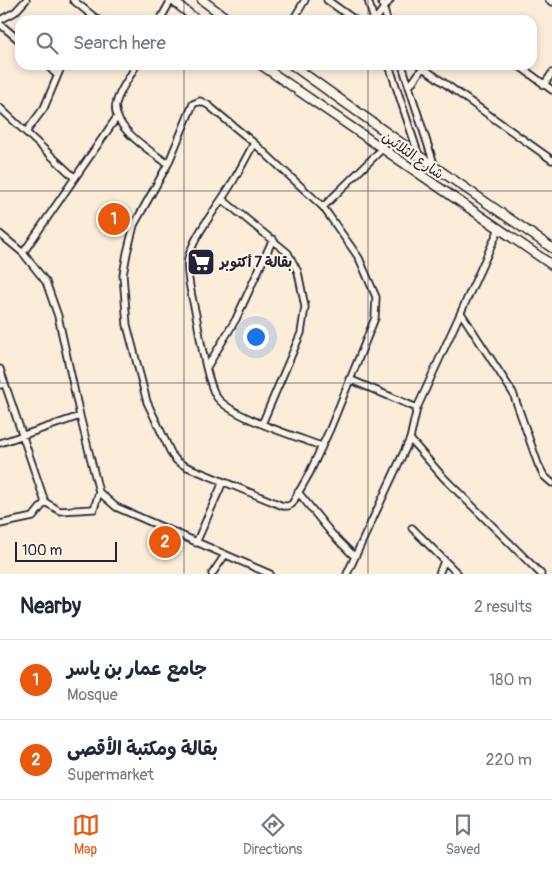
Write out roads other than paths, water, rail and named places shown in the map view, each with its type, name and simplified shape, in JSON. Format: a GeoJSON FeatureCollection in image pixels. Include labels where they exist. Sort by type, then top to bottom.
{"type":"FeatureCollection","features":[{"type":"Feature","properties":{"kind":"street"},"geometry":{"type":"LineString","coordinates":[[15,36],[0,22],[16,12],[26,0]]}},
{"type":"Feature","properties":{"kind":"street"},"geometry":{"type":"LineString","coordinates":[[73,0],[92,15]]}},
{"type":"Feature","properties":{"kind":"street"},"geometry":{"type":"LineString","coordinates":[[163,15],[172,0],[191,15]]}},
{"type":"Feature","properties":{"kind":"street"},"geometry":{"type":"LineString","coordinates":[[202,0],[222,15]]}},
{"type":"Feature","properties":{"kind":"street"},"geometry":{"type":"LineString","coordinates":[[296,15],[305,0]]}},
{"type":"Feature","properties":{"kind":"street"},"geometry":{"type":"LineString","coordinates":[[327,0],[348,15]]}},
{"type":"Feature","properties":{"kind":"street"},"geometry":{"type":"LineString","coordinates":[[368,0],[372,15]]}},
{"type":"Feature","properties":{"kind":"street"},"geometry":{"type":"LineString","coordinates":[[381,0],[386,15]]}},
{"type":"Feature","properties":{"kind":"street"},"geometry":{"type":"LineString","coordinates":[[378,15],[390,0]]}},
{"type":"Feature","properties":{"kind":"street"},"geometry":{"type":"LineString","coordinates":[[52,70],[57,75]]}},
{"type":"Feature","properties":{"kind":"street"},"geometry":{"type":"LineString","coordinates":[[26,132],[44,108],[60,70]]}},
{"type":"Feature","properties":{"kind":"street"},"geometry":{"type":"LineString","coordinates":[[23,253],[116,117],[119,94],[133,70]]}},
{"type":"Feature","properties":{"kind":"street","name":"شارع الثلاثين"},"geometry":{"type":"LineString","coordinates":[[268,70],[552,265]]}},
{"type":"Feature","properties":{"kind":"street","name":"شارع الثلاثين"},"geometry":{"type":"LineString","coordinates":[[299,70],[552,248]]}},
{"type":"Feature","properties":{"kind":"street"},"geometry":{"type":"LineString","coordinates":[[391,70],[419,156]]}},
{"type":"Feature","properties":{"kind":"street"},"geometry":{"type":"LineString","coordinates":[[404,70],[435,167]]}},
{"type":"Feature","properties":{"kind":"street"},"geometry":{"type":"LineString","coordinates":[[409,87],[420,70]]}},
{"type":"Feature","properties":{"kind":"street"},"geometry":{"type":"LineString","coordinates":[[428,70],[552,160]]}},
{"type":"Feature","properties":{"kind":"street"},"geometry":{"type":"LineString","coordinates":[[524,70],[552,90]]}},
{"type":"Feature","properties":{"kind":"street"},"geometry":{"type":"LineString","coordinates":[[544,85],[552,73]]}},
{"type":"Feature","properties":{"kind":"street"},"geometry":{"type":"LineString","coordinates":[[200,101],[208,105],[254,143],[323,207],[359,258],[376,297],[375,318],[322,446],[292,504],[288,506],[283,506],[223,482],[177,461],[172,455],[147,402],[127,325],[123,275],[134,225],[168,164],[193,104],[200,101]]}},
{"type":"Feature","properties":{"kind":"street"},"geometry":{"type":"LineString","coordinates":[[0,108],[75,178]]}},
{"type":"Feature","properties":{"kind":"street"},"geometry":{"type":"LineString","coordinates":[[116,117],[139,142],[168,164]]}},
{"type":"Feature","properties":{"kind":"street"},"geometry":{"type":"LineString","coordinates":[[254,143],[233,182],[198,236],[188,257],[189,279],[207,368],[215,395],[220,402],[230,409],[262,424],[322,446]]}},
{"type":"Feature","properties":{"kind":"street"},"geometry":{"type":"LineString","coordinates":[[323,207],[382,149]]}},
{"type":"Feature","properties":{"kind":"street"},"geometry":{"type":"LineString","coordinates":[[222,199],[288,253],[298,272],[305,307],[301,333],[262,424]]}},
{"type":"Feature","properties":{"kind":"street"},"geometry":{"type":"LineString","coordinates":[[347,574],[410,439],[417,408],[499,229],[508,218]]}},
{"type":"Feature","properties":{"kind":"street"},"geometry":{"type":"LineString","coordinates":[[0,234],[23,253],[46,282],[58,316],[99,492],[94,509],[60,511],[44,502],[23,435],[3,385],[0,369]]}},
{"type":"Feature","properties":{"kind":"street"},"geometry":{"type":"LineString","coordinates":[[207,368],[236,319],[273,240]]}},
{"type":"Feature","properties":{"kind":"street"},"geometry":{"type":"LineString","coordinates":[[461,314],[513,393],[538,464],[544,476],[552,483]]}},
{"type":"Feature","properties":{"kind":"street"},"geometry":{"type":"LineString","coordinates":[[349,379],[417,408]]}},
{"type":"Feature","properties":{"kind":"street"},"geometry":{"type":"LineString","coordinates":[[0,442],[80,416]]}},
{"type":"Feature","properties":{"kind":"street"},"geometry":{"type":"LineString","coordinates":[[410,439],[443,477],[541,574]]}},
{"type":"Feature","properties":{"kind":"street"},"geometry":{"type":"LineString","coordinates":[[196,543],[223,482]]}},
{"type":"Feature","properties":{"kind":"street"},"geometry":{"type":"LineString","coordinates":[[99,492],[116,507],[260,572],[270,574]]}},
{"type":"Feature","properties":{"kind":"street"},"geometry":{"type":"LineString","coordinates":[[298,492],[332,534],[355,557]]}},
{"type":"Feature","properties":{"kind":"street"},"geometry":{"type":"LineString","coordinates":[[0,524],[33,517],[44,502]]}},
{"type":"Feature","properties":{"kind":"street"},"geometry":{"type":"LineString","coordinates":[[412,528],[458,574]]}},
{"type":"Feature","properties":{"kind":"street"},"geometry":{"type":"LineString","coordinates":[[212,574],[225,555]]}},
{"type":"Feature","properties":{"kind":"street"},"geometry":{"type":"LineString","coordinates":[[439,574],[444,561]]}},
{"type":"Feature","properties":{"kind":"place","name":"جامع عمار بن ياسر"},"geometry":{"type":"Point","coordinates":[114,219]}},
{"type":"Feature","properties":{"kind":"place","name":"بقالة 7 أكتوبر"},"geometry":{"type":"Point","coordinates":[201,262]}},
{"type":"Feature","properties":{"kind":"place","name":"بقالة ومكتبة الأقصى"},"geometry":{"type":"Point","coordinates":[165,542]}}]}
